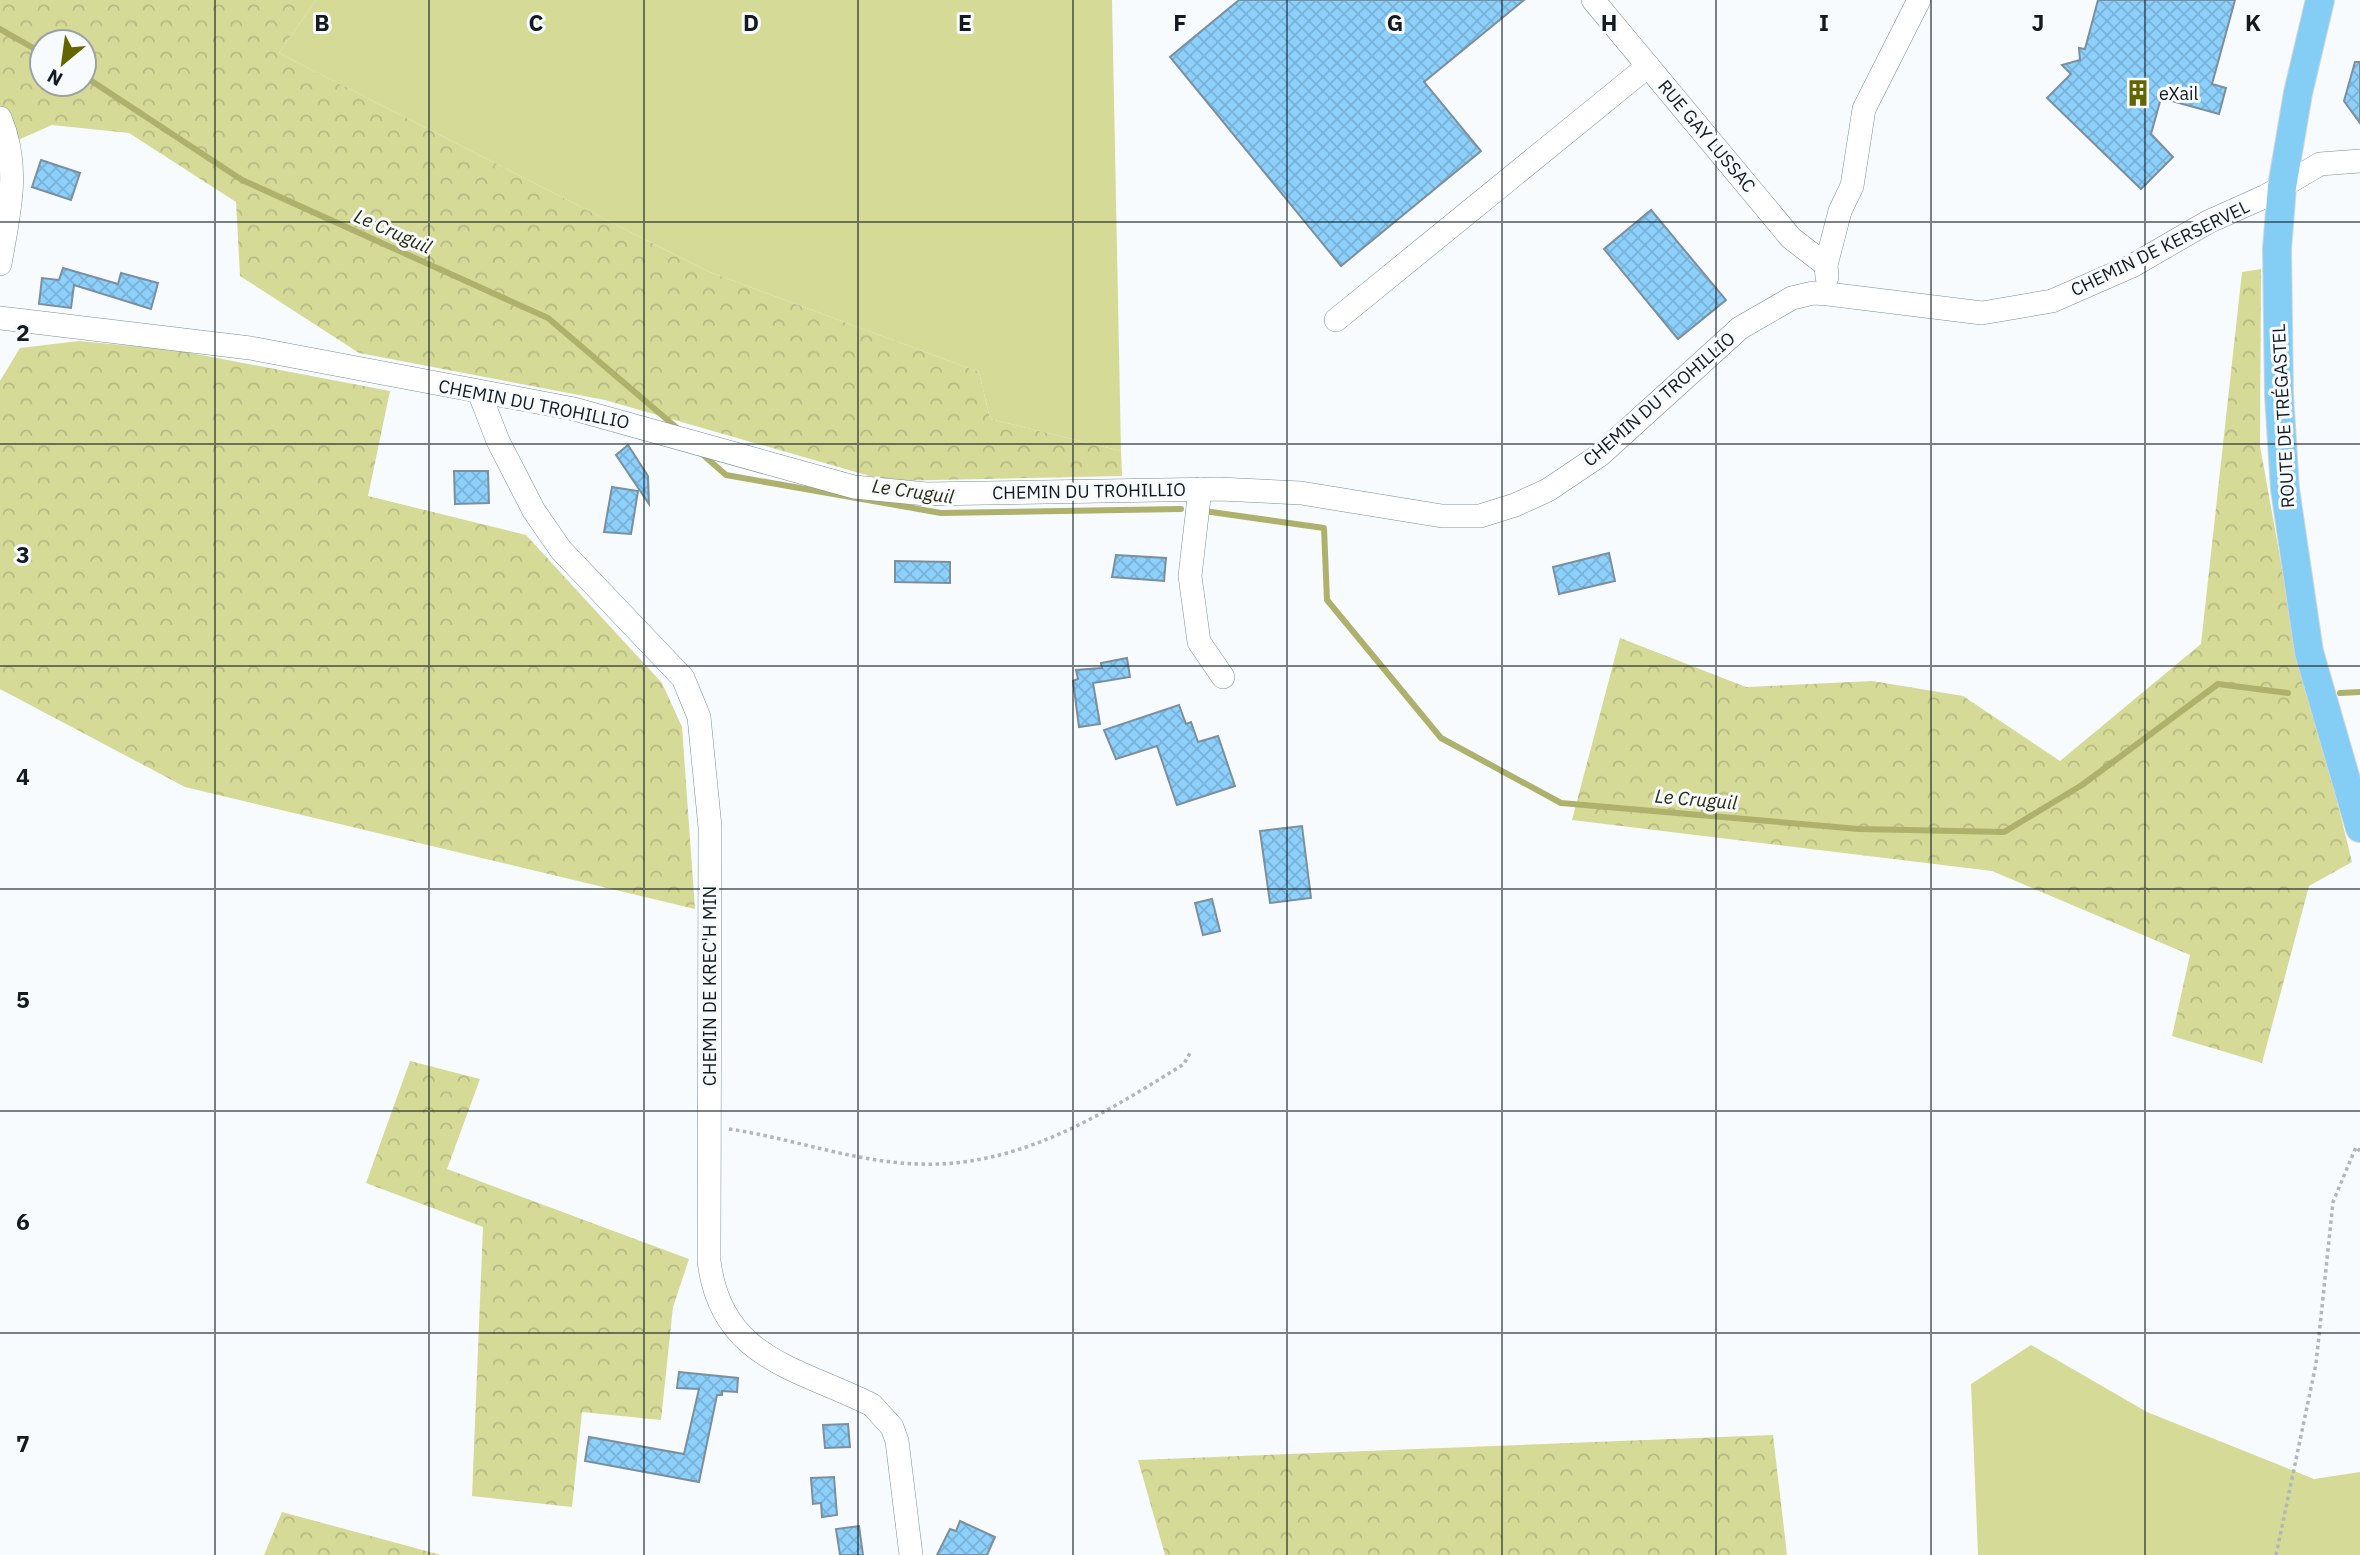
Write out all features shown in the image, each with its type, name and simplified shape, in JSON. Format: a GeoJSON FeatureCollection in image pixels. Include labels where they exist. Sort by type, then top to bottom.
{"type":"FeatureCollection","features":[{"type":"Feature","properties":{"kind":"main road","name":"ROUTE DE TRÉGASTEL"},"geometry":{"type":"LineString","coordinates":[[2320,0],[2298,93],[2282,187],[2277,249],[2279,395],[2291,538],[2309,652],[2360,828]]}},
{"type":"Feature","properties":{"kind":"street","name":"RUE GAY LUSSAC"},"geometry":{"type":"LineString","coordinates":[[1593,0],[1791,238],[1826,265]]}},
{"type":"Feature","properties":{"kind":"street"},"geometry":{"type":"LineString","coordinates":[[1828,294],[1826,265],[1840,211],[1852,186],[1864,109],[1919,0]]}},
{"type":"Feature","properties":{"kind":"street"},"geometry":{"type":"LineString","coordinates":[[1336,320],[1648,66]]}},
{"type":"Feature","properties":{"kind":"street"},"geometry":{"type":"LineString","coordinates":[[0,118],[12,160],[11,199],[0,264]]}},
{"type":"Feature","properties":{"kind":"street","name":"CHEMIN DE KERSERVEL"},"geometry":{"type":"LineString","coordinates":[[1828,294],[1982,313],[2040,303],[2132,266],[2176,239],[2282,187],[2320,164],[2360,161]]}},
{"type":"Feature","properties":{"kind":"street","name":"CHEMIN DU TROHILLIO"},"geometry":{"type":"LineString","coordinates":[[0,318],[250,348],[574,409],[854,487],[926,494],[1200,489],[1301,493],[1442,516],[1480,516],[1548,490],[1600,455],[1740,328],[1792,298],[1813,293],[1828,294]]}},
{"type":"Feature","properties":{"kind":"street","name":"CHEMIN DE KREC'H MIN"},"geometry":{"type":"LineString","coordinates":[[479,392],[534,511],[561,550],[668,660],[683,678],[693,697],[702,737],[710,827],[709,1261],[718,1303],[742,1338],[765,1355],[872,1405],[884,1415],[897,1441],[911,1555]]}},
{"type":"Feature","properties":{"kind":"street"},"geometry":{"type":"LineString","coordinates":[[1200,489],[1190,576],[1199,642],[1223,677]]}},
{"type":"Feature","properties":{"kind":"path"},"geometry":{"type":"LineString","coordinates":[[709,1126],[856,1156],[917,1164],[980,1159],[1049,1140],[1096,1119],[1184,1064],[1190,1053]]}},
{"type":"Feature","properties":{"kind":"path"},"geometry":{"type":"LineString","coordinates":[[2276,1555],[2316,1364],[2333,1202],[2356,1147],[2360,1151]]}},
{"type":"Feature","properties":{"kind":"green space"},"geometry":{"type":"Polygon","coordinates":[[[0,0],[316,0],[279,53],[707,271],[979,372],[990,419],[1121,451],[1122,476],[887,481],[605,400],[359,353],[240,276],[236,202],[129,133],[52,125],[0,148],[0,0]]]}},
{"type":"Feature","properties":{"kind":"green space"},"geometry":{"type":"Polygon","coordinates":[[[316,0],[1112,0],[1121,451],[990,419],[979,372],[707,271],[279,53],[316,0]]]}},
{"type":"Feature","properties":{"kind":"green space"},"geometry":{"type":"Polygon","coordinates":[[[2261,269],[2260,446],[2288,602],[2352,862],[2309,886],[2262,1063],[2172,1036],[2190,955],[1992,871],[1572,820],[1620,638],[1746,687],[1872,681],[1963,696],[2060,761],[2201,644],[2242,272],[2261,269]]]}},
{"type":"Feature","properties":{"kind":"green space"},"geometry":{"type":"Polygon","coordinates":[[[79,341],[175,350],[390,391],[368,496],[526,535],[662,683],[682,727],[695,909],[185,787],[0,689],[0,381],[20,348],[79,341]]]}},
{"type":"Feature","properties":{"kind":"green space"},"geometry":{"type":"Polygon","coordinates":[[[410,1061],[480,1079],[447,1169],[689,1259],[673,1307],[661,1420],[582,1412],[572,1507],[472,1496],[483,1227],[366,1183],[410,1061]]]}},
{"type":"Feature","properties":{"kind":"green space"},"geometry":{"type":"Polygon","coordinates":[[[2031,1345],[2147,1412],[2314,1479],[2360,1472],[2360,1555],[1978,1555],[1971,1384],[2031,1345]]]}},
{"type":"Feature","properties":{"kind":"green space"},"geometry":{"type":"Polygon","coordinates":[[[1773,1435],[1787,1555],[1165,1555],[1138,1460],[1773,1435]]]}},
{"type":"Feature","properties":{"kind":"green space"},"geometry":{"type":"Polygon","coordinates":[[[282,1512],[441,1555],[264,1555],[282,1512]]]}},
{"type":"Feature","properties":{"kind":"building"},"geometry":{"type":"Polygon","coordinates":[[[1239,0],[1524,0],[1424,82],[1481,151],[1341,266],[1170,57],[1239,0]]]}},
{"type":"Feature","properties":{"kind":"building","name":"eXail"},"geometry":{"type":"Polygon","coordinates":[[[2098,0],[2235,0],[2212,84],[2226,88],[2219,114],[2161,98],[2151,134],[2173,157],[2141,189],[2047,98],[2071,74],[2062,65],[2080,60],[2079,48],[2085,49],[2098,0]]]}},
{"type":"Feature","properties":{"kind":"building"},"geometry":{"type":"Polygon","coordinates":[[[2355,62],[2360,62],[2360,123],[2344,101],[2355,62]]]}},
{"type":"Feature","properties":{"kind":"building"},"geometry":{"type":"Polygon","coordinates":[[[41,160],[80,173],[71,200],[32,187],[41,160]]]}},
{"type":"Feature","properties":{"kind":"building"},"geometry":{"type":"Polygon","coordinates":[[[1651,210],[1726,300],[1678,339],[1604,249],[1651,210]]]}},
{"type":"Feature","properties":{"kind":"building"},"geometry":{"type":"Polygon","coordinates":[[[63,268],[118,284],[121,273],[158,283],[151,309],[74,285],[71,308],[39,304],[42,278],[59,280],[63,268]]]}},
{"type":"Feature","properties":{"kind":"building"},"geometry":{"type":"Polygon","coordinates":[[[628,445],[648,476],[649,504],[616,455],[628,445]]]}},
{"type":"Feature","properties":{"kind":"building"},"geometry":{"type":"Polygon","coordinates":[[[454,471],[488,471],[489,503],[455,504],[454,471]]]}},
{"type":"Feature","properties":{"kind":"building"},"geometry":{"type":"Polygon","coordinates":[[[612,487],[638,491],[631,534],[604,532],[612,487]]]}},
{"type":"Feature","properties":{"kind":"building"},"geometry":{"type":"Polygon","coordinates":[[[1609,553],[1615,581],[1559,594],[1553,567],[1609,553]]]}},
{"type":"Feature","properties":{"kind":"building"},"geometry":{"type":"Polygon","coordinates":[[[1116,555],[1166,558],[1164,581],[1112,577],[1116,555]]]}},
{"type":"Feature","properties":{"kind":"building"},"geometry":{"type":"Polygon","coordinates":[[[895,561],[950,562],[950,583],[895,582],[895,561]]]}},
{"type":"Feature","properties":{"kind":"building"},"geometry":{"type":"Polygon","coordinates":[[[1127,658],[1130,677],[1093,683],[1100,724],[1079,727],[1073,681],[1078,679],[1076,670],[1102,668],[1101,663],[1127,658]]]}},
{"type":"Feature","properties":{"kind":"building"},"geometry":{"type":"Polygon","coordinates":[[[1179,705],[1186,724],[1191,722],[1198,742],[1218,736],[1235,786],[1177,805],[1157,746],[1116,759],[1104,730],[1179,705]]]}},
{"type":"Feature","properties":{"kind":"building"},"geometry":{"type":"Polygon","coordinates":[[[1302,826],[1311,898],[1270,903],[1260,831],[1302,826]]]}},
{"type":"Feature","properties":{"kind":"building"},"geometry":{"type":"Polygon","coordinates":[[[1212,899],[1220,931],[1203,935],[1195,903],[1212,899]]]}},
{"type":"Feature","properties":{"kind":"building"},"geometry":{"type":"Polygon","coordinates":[[[679,1372],[738,1378],[737,1392],[722,1391],[722,1395],[717,1395],[699,1482],[585,1461],[589,1437],[684,1454],[699,1389],[677,1388],[679,1372]]]}},
{"type":"Feature","properties":{"kind":"building"},"geometry":{"type":"Polygon","coordinates":[[[848,1424],[850,1447],[825,1448],[823,1425],[848,1424]]]}},
{"type":"Feature","properties":{"kind":"building"},"geometry":{"type":"Polygon","coordinates":[[[834,1477],[837,1515],[822,1517],[821,1503],[813,1504],[811,1478],[834,1477]]]}},
{"type":"Feature","properties":{"kind":"building"},"geometry":{"type":"Polygon","coordinates":[[[960,1521],[995,1537],[987,1555],[937,1555],[950,1529],[956,1531],[960,1521]]]}},
{"type":"Feature","properties":{"kind":"building"},"geometry":{"type":"Polygon","coordinates":[[[859,1526],[863,1555],[840,1555],[836,1529],[859,1526]]]}},
{"type":"Feature","properties":{"kind":"waterway","name":"Le Cruguil"},"geometry":{"type":"LineString","coordinates":[[0,29],[28,45]]}},
{"type":"Feature","properties":{"kind":"waterway","name":"Le Cruguil"},"geometry":{"type":"LineString","coordinates":[[98,85],[242,180],[548,318],[677,428]]}},
{"type":"Feature","properties":{"kind":"waterway","name":"Le Cruguil"},"geometry":{"type":"LineString","coordinates":[[701,453],[726,475],[941,513],[1181,509]]}},
{"type":"Feature","properties":{"kind":"waterway","name":"Le Cruguil"},"geometry":{"type":"LineString","coordinates":[[1204,511],[1324,528],[1327,600],[1441,738],[1561,803],[1859,829],[2004,832],[2082,785],[2218,684],[2288,693]]}},
{"type":"Feature","properties":{"kind":"waterway","name":"Le Cruguil"},"geometry":{"type":"LineString","coordinates":[[2340,693],[2360,692]]}},
{"type":"Feature","properties":{"kind":"place","name":"eXail"},"geometry":{"type":"Point","coordinates":[2138,93]}}]}
